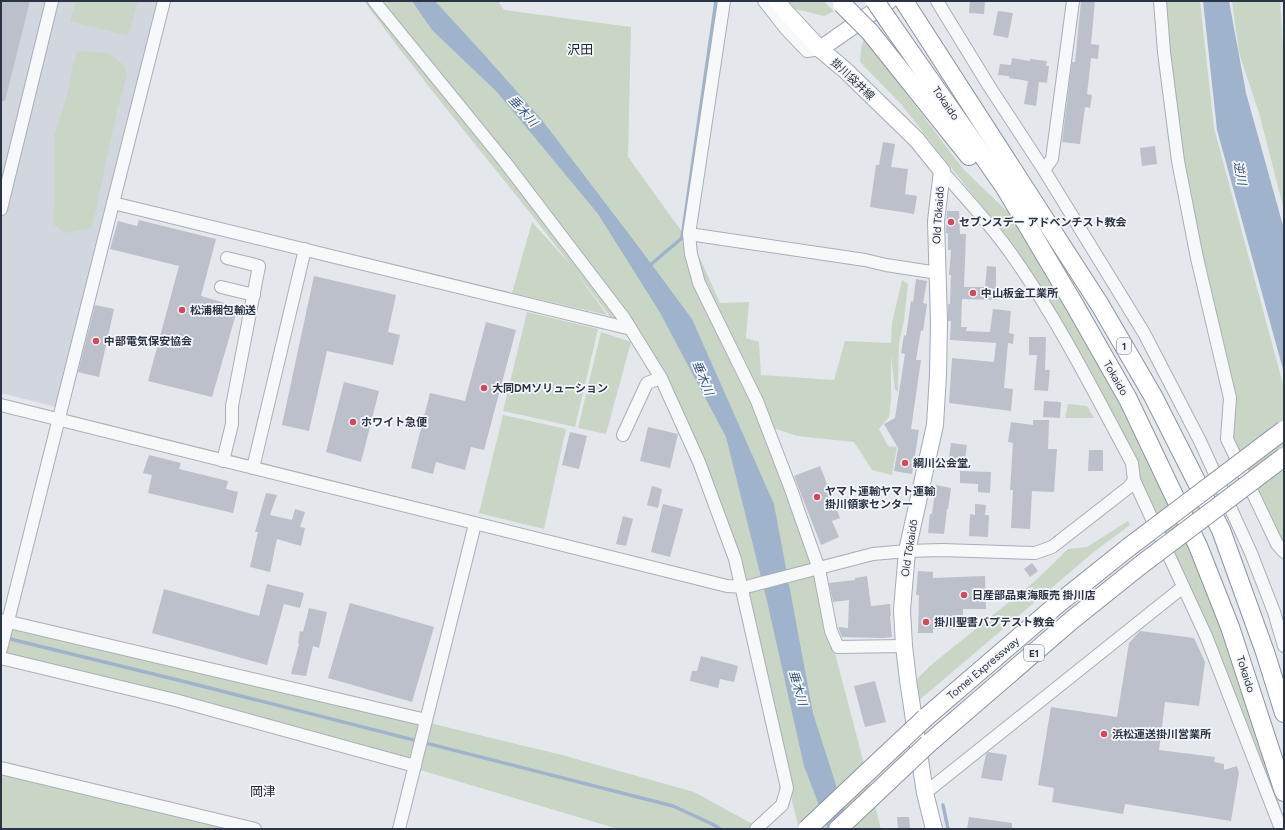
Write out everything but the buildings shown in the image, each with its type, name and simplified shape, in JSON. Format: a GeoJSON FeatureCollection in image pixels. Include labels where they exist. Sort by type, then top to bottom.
{"type":"FeatureCollection","features":[{"type":"Feature","properties":{"kind":"highway","name":"Tokaido"},"geometry":{"type":"LineString","coordinates":[[875,1],[1004,186],[1128,399],[1198,546],[1230,627],[1284,792]]}},
{"type":"Feature","properties":{"kind":"highway","name":"1"},"geometry":{"type":"LineString","coordinates":[[840,3],[870,32],[969,155],[996,192],[1032,234]]}},
{"type":"Feature","properties":{"kind":"highway","name":"Tokaido"},"geometry":{"type":"LineString","coordinates":[[906,4],[1100,305],[1153,396],[1221,530],[1265,652],[1284,713]]}},
{"type":"Feature","properties":{"kind":"highway","name":"Tomei Expressway"},"geometry":{"type":"LineString","coordinates":[[807,829],[924,718],[1059,603],[1129,546],[1284,430]]}},
{"type":"Feature","properties":{"kind":"highway","name":"Tomei Expressway"},"geometry":{"type":"LineString","coordinates":[[838,829],[928,744],[1072,620],[1142,564],[1284,457]]}},
{"type":"Feature","properties":{"kind":"main road"},"geometry":{"type":"LineString","coordinates":[[777,1],[820,49]]}},
{"type":"Feature","properties":{"kind":"main road","name":"掛川袋井線"},"geometry":{"type":"LineString","coordinates":[[889,1],[820,49],[845,70],[917,140],[942,171]]}},
{"type":"Feature","properties":{"kind":"main road","name":"Old Tōkaidō"},"geometry":{"type":"LineString","coordinates":[[934,829],[925,793],[908,680],[902,610],[907,551],[935,425],[938,374],[938,273],[935,244],[942,171]]}},
{"type":"Feature","properties":{"kind":"street"},"geometry":{"type":"LineString","coordinates":[[1,209],[52,1]]}},
{"type":"Feature","properties":{"kind":"street"},"geometry":{"type":"LineString","coordinates":[[1,649],[5,623],[59,420],[164,1]]}},
{"type":"Feature","properties":{"kind":"street"},"geometry":{"type":"LineString","coordinates":[[374,1],[505,162],[624,318],[661,378],[699,462],[744,587],[787,788],[782,805],[756,829]]}},
{"type":"Feature","properties":{"kind":"street"},"geometry":{"type":"LineString","coordinates":[[724,1],[689,234],[691,254],[700,283],[758,401],[796,504],[830,631],[838,647],[904,646]]}},
{"type":"Feature","properties":{"kind":"street"},"geometry":{"type":"LineString","coordinates":[[764,1],[786,29],[807,51],[820,49]]}},
{"type":"Feature","properties":{"kind":"street"},"geometry":{"type":"LineString","coordinates":[[937,1],[988,86],[1044,170],[1144,333],[1177,394],[1251,552],[1274,612],[1284,646]]}},
{"type":"Feature","properties":{"kind":"street"},"geometry":{"type":"LineString","coordinates":[[1044,170],[1052,159],[1073,1]]}},
{"type":"Feature","properties":{"kind":"street"},"geometry":{"type":"LineString","coordinates":[[1160,1],[1164,52],[1178,161],[1197,258],[1230,398],[1227,439],[1277,543],[1284,552]]}},
{"type":"Feature","properties":{"kind":"street"},"geometry":{"type":"LineString","coordinates":[[942,171],[983,218],[1012,255],[1058,326],[1132,463],[1134,480],[1206,636],[1281,829]]}},
{"type":"Feature","properties":{"kind":"street"},"geometry":{"type":"LineString","coordinates":[[113,203],[631,329]]}},
{"type":"Feature","properties":{"kind":"street"},"geometry":{"type":"LineString","coordinates":[[689,234],[865,260],[886,265],[938,273]]}},
{"type":"Feature","properties":{"kind":"street"},"geometry":{"type":"LineString","coordinates":[[253,468],[305,250]]}},
{"type":"Feature","properties":{"kind":"street"},"geometry":{"type":"LineString","coordinates":[[223,461],[232,424],[232,406],[259,266],[227,258]]}},
{"type":"Feature","properties":{"kind":"street"},"geometry":{"type":"LineString","coordinates":[[221,287],[254,295]]}},
{"type":"Feature","properties":{"kind":"street"},"geometry":{"type":"LineString","coordinates":[[623,435],[647,383],[661,378]]}},
{"type":"Feature","properties":{"kind":"street"},"geometry":{"type":"LineString","coordinates":[[1,405],[727,586],[744,587],[873,554],[942,550],[1035,552],[1052,547],[1123,493],[1134,480]]}},
{"type":"Feature","properties":{"kind":"street"},"geometry":{"type":"LineString","coordinates":[[399,829],[475,524]]}},
{"type":"Feature","properties":{"kind":"street"},"geometry":{"type":"LineString","coordinates":[[925,793],[1183,587]]}},
{"type":"Feature","properties":{"kind":"street"},"geometry":{"type":"LineString","coordinates":[[5,623],[425,726]]}},
{"type":"Feature","properties":{"kind":"street"},"geometry":{"type":"LineString","coordinates":[[1,658],[175,700],[416,763]]}},
{"type":"Feature","properties":{"kind":"street"},"geometry":{"type":"LineString","coordinates":[[1,768],[255,829]]}},
{"type":"Feature","properties":{"kind":"shaded area"},"geometry":{"type":"Polygon","coordinates":[[[1,1],[157,1],[60,408],[1,393],[1,1]]]}},
{"type":"Feature","properties":{"kind":"green space"},"geometry":{"type":"Polygon","coordinates":[[[76,1],[138,1],[128,36],[70,21],[76,1]]]}},
{"type":"Feature","properties":{"kind":"green space"},"geometry":{"type":"Polygon","coordinates":[[[364,1],[498,1],[504,10],[631,27],[628,157],[698,254],[720,303],[749,302],[746,338],[759,342],[761,375],[834,380],[845,341],[891,343],[892,323],[902,280],[908,284],[904,320],[899,343],[898,392],[895,390],[891,356],[891,400],[889,417],[879,429],[888,446],[897,447],[892,475],[872,470],[854,442],[797,436],[767,426],[796,504],[881,829],[799,829],[765,691],[716,510],[634,326],[612,319],[576,272],[607,315],[512,293],[532,222],[570,264],[414,68],[364,1]]]}},
{"type":"Feature","properties":{"kind":"green space"},"geometry":{"type":"Polygon","coordinates":[[[789,1],[823,1],[834,11],[824,16],[795,9],[789,1]]]}},
{"type":"Feature","properties":{"kind":"green space"},"geometry":{"type":"Polygon","coordinates":[[[1160,1],[1200,1],[1214,128],[1284,388],[1284,551],[1277,543],[1281,537],[1258,496],[1232,436],[1236,396],[1200,242],[1178,161],[1160,1]]]}},
{"type":"Feature","properties":{"kind":"green space"},"geometry":{"type":"Polygon","coordinates":[[[1232,1],[1280,1],[1284,62],[1284,210],[1259,113],[1239,53],[1232,1]]]}},
{"type":"Feature","properties":{"kind":"green space"},"geometry":{"type":"Polygon","coordinates":[[[864,38],[964,170],[1008,212],[1069,307],[1123,403],[1209,591],[1259,738],[1284,819],[1284,824],[1140,479],[1137,461],[1051,304],[1014,247],[901,104],[860,62],[864,38]]]}},
{"type":"Feature","properties":{"kind":"green space"},"geometry":{"type":"Polygon","coordinates":[[[77,51],[108,53],[124,65],[127,75],[117,110],[92,228],[65,233],[53,224],[55,194],[54,137],[67,95],[77,51]]]}},
{"type":"Feature","properties":{"kind":"green space"},"geometry":{"type":"Polygon","coordinates":[[[527,312],[598,329],[575,427],[503,411],[527,312]]]}},
{"type":"Feature","properties":{"kind":"green space"},"geometry":{"type":"Polygon","coordinates":[[[601,332],[631,342],[606,434],[578,428],[601,332]]]}},
{"type":"Feature","properties":{"kind":"green space"},"geometry":{"type":"Polygon","coordinates":[[[1068,404],[1087,406],[1094,418],[1065,418],[1068,404]]]}},
{"type":"Feature","properties":{"kind":"green space"},"geometry":{"type":"Polygon","coordinates":[[[503,415],[566,429],[544,529],[479,513],[503,415]]]}},
{"type":"Feature","properties":{"kind":"green space"},"geometry":{"type":"Polygon","coordinates":[[[1128,521],[1130,525],[1095,551],[917,702],[914,682],[930,666],[1035,581],[1068,549],[1087,547],[1128,521]]]}},
{"type":"Feature","properties":{"kind":"green space"},"geometry":{"type":"Polygon","coordinates":[[[1,619],[562,755],[694,792],[758,827],[756,829],[618,829],[306,736],[1,652],[1,619]]]}},
{"type":"Feature","properties":{"kind":"green space"},"geometry":{"type":"Polygon","coordinates":[[[1,770],[251,829],[1,829],[1,770]]]}},
{"type":"Feature","properties":{"kind":"water","name":"垂木川"},"geometry":{"type":"Polygon","coordinates":[[[412,1],[435,1],[542,120],[692,319],[774,504],[813,713],[850,829],[828,829],[804,766],[767,601],[726,437],[659,311],[598,214],[497,92],[432,30],[412,1]]]}},
{"type":"Feature","properties":{"kind":"water","name":"逆川"},"geometry":{"type":"Polygon","coordinates":[[[1203,1],[1229,1],[1246,93],[1284,229],[1284,373],[1217,130],[1203,1]]]}},
{"type":"Feature","properties":{"kind":"waterway"},"geometry":{"type":"LineString","coordinates":[[649,266],[682,238],[716,1]]}},
{"type":"Feature","properties":{"kind":"waterway"},"geometry":{"type":"LineString","coordinates":[[6,638],[186,682],[673,806],[720,829]]}},
{"type":"Feature","properties":{"kind":"waterway"},"geometry":{"type":"LineString","coordinates":[[943,805],[948,829]]}},
{"type":"Feature","properties":{"kind":"place","name":"セブンスデー アドベンチスト教会"},"geometry":{"type":"Point","coordinates":[951,222]}},
{"type":"Feature","properties":{"kind":"place","name":"中山板金工業所"},"geometry":{"type":"Point","coordinates":[973,293]}},
{"type":"Feature","properties":{"kind":"place","name":"松浦梱包輸送"},"geometry":{"type":"Point","coordinates":[182,310]}},
{"type":"Feature","properties":{"kind":"place","name":"中部電気保安協会"},"geometry":{"type":"Point","coordinates":[96,341]}},
{"type":"Feature","properties":{"kind":"place","name":"大同DMソリューション"},"geometry":{"type":"Point","coordinates":[484,388]}},
{"type":"Feature","properties":{"kind":"place","name":"ホワイト急便"},"geometry":{"type":"Point","coordinates":[353,422]}},
{"type":"Feature","properties":{"kind":"place","name":"綱川公会堂,"},"geometry":{"type":"Point","coordinates":[905,463]}},
{"type":"Feature","properties":{"kind":"place","name":"ヤマト運輸ヤマト運輸 掛川領家センター"},"geometry":{"type":"Point","coordinates":[817,497]}},
{"type":"Feature","properties":{"kind":"place","name":"日産部品東海販売 掛川店"},"geometry":{"type":"Point","coordinates":[964,595]}},
{"type":"Feature","properties":{"kind":"place","name":"掛川聖書バプテスト教会"},"geometry":{"type":"Point","coordinates":[926,622]}},
{"type":"Feature","properties":{"kind":"place","name":"浜松運送掛川営業所"},"geometry":{"type":"Point","coordinates":[1104,734]}},
{"type":"Feature","properties":{"kind":"district","name":"沢田"},"geometry":{"type":"Point","coordinates":[580,49]}},
{"type":"Feature","properties":{"kind":"district","name":"岡津"},"geometry":{"type":"Point","coordinates":[263,791]}}]}
